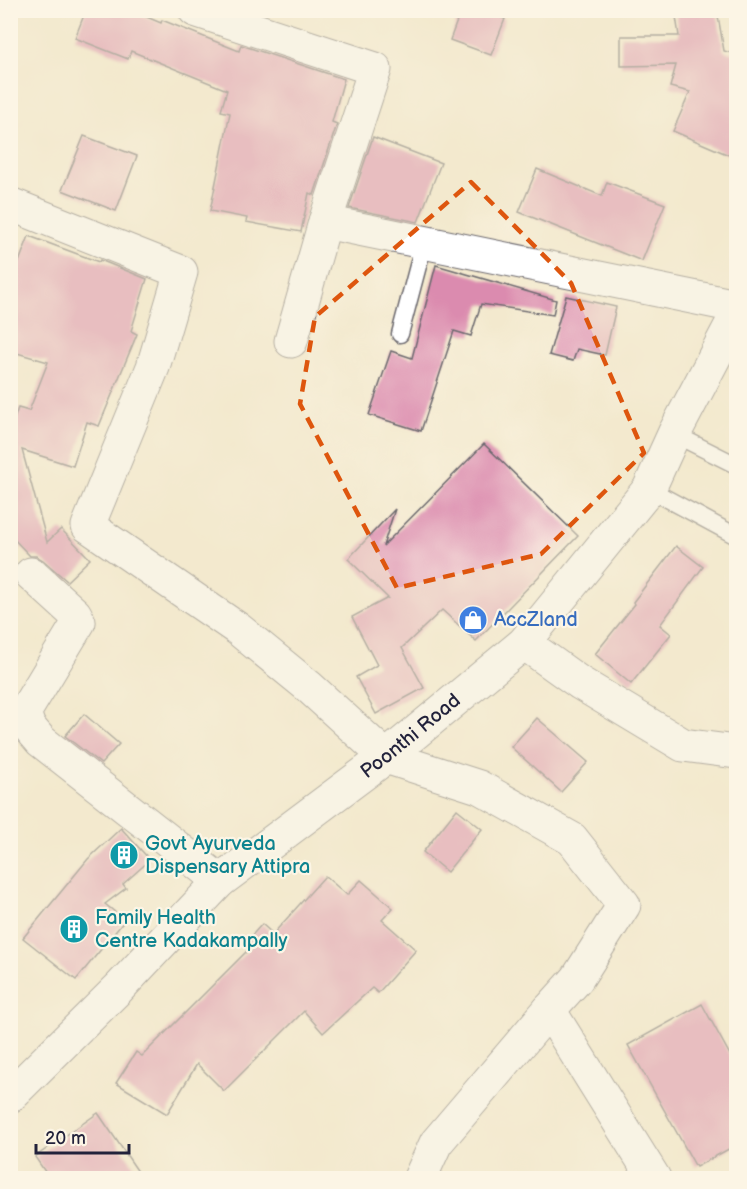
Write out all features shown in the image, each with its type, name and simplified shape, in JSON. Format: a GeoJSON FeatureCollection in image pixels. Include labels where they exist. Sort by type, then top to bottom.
{"type":"FeatureCollection","features":[{"type":"Feature","properties":{"kind":"street"},"geometry":{"type":"LineString","coordinates":[[195,10],[375,69],[325,222],[291,340]]}},
{"type":"Feature","properties":{"kind":"street"},"geometry":{"type":"LineString","coordinates":[[10,204],[181,272],[153,367],[88,526],[238,629],[308,687],[386,757],[479,788],[572,839],[624,904],[577,979],[436,1143],[420,1179]]}},
{"type":"Feature","properties":{"kind":"street"},"geometry":{"type":"LineString","coordinates":[[325,222],[736,306]]}},
{"type":"Feature","properties":{"kind":"street","name":"Poonthi Road"},"geometry":{"type":"LineString","coordinates":[[10,1096],[119,988],[220,881],[386,757],[524,643],[649,489],[674,434],[733,331]]}},
{"type":"Feature","properties":{"kind":"street"},"geometry":{"type":"LineString","coordinates":[[31,574],[75,614],[79,622],[24,713],[29,727],[41,741],[220,881]]}},
{"type":"Feature","properties":{"kind":"street"},"geometry":{"type":"LineString","coordinates":[[524,643],[579,683],[683,744],[736,752]]}},
{"type":"Feature","properties":{"kind":"street"},"geometry":{"type":"LineString","coordinates":[[549,1010],[654,1179]]}},
{"type":"Feature","properties":{"kind":"lane"},"geometry":{"type":"LineString","coordinates":[[400,334],[424,243]]}},
{"type":"Feature","properties":{"kind":"lane"},"geometry":{"type":"LineString","coordinates":[[674,434],[736,465]]}},
{"type":"Feature","properties":{"kind":"lane"},"geometry":{"type":"LineString","coordinates":[[649,489],[736,536]]}},
{"type":"Feature","properties":{"kind":"highlighted area"},"geometry":{"type":"Polygon","coordinates":[[[471,182],[571,283],[644,453],[541,554],[397,588],[300,404],[315,317],[471,182]]]}},
{"type":"Feature","properties":{"kind":"building"},"geometry":{"type":"Polygon","coordinates":[[[86,10],[130,10],[161,23],[162,20],[239,51],[241,45],[344,79],[332,122],[337,124],[314,195],[309,193],[301,232],[246,222],[247,218],[210,211],[230,113],[221,111],[227,90],[131,51],[128,59],[75,38],[86,10]]]}},
{"type":"Feature","properties":{"kind":"building"},"geometry":{"type":"Polygon","coordinates":[[[461,10],[482,10],[505,19],[491,55],[450,40],[461,10]]]}},
{"type":"Feature","properties":{"kind":"building"},"geometry":{"type":"Polygon","coordinates":[[[675,10],[717,10],[724,51],[736,54],[736,158],[673,131],[690,92],[670,87],[676,65],[621,66],[621,36],[679,36],[675,10]]]}},
{"type":"Feature","properties":{"kind":"building"},"geometry":{"type":"Polygon","coordinates":[[[84,136],[137,156],[116,211],[62,190],[84,136]]]}},
{"type":"Feature","properties":{"kind":"building"},"geometry":{"type":"Polygon","coordinates":[[[373,137],[441,163],[418,222],[349,208],[373,137]]]}},
{"type":"Feature","properties":{"kind":"building"},"geometry":{"type":"Polygon","coordinates":[[[537,169],[602,196],[607,182],[665,204],[642,261],[519,212],[537,169]]]}},
{"type":"Feature","properties":{"kind":"building"},"geometry":{"type":"Polygon","coordinates":[[[29,236],[147,279],[131,331],[137,334],[99,426],[87,422],[73,466],[22,450],[47,542],[61,529],[90,559],[67,581],[43,560],[30,556],[10,535],[10,431],[18,408],[29,411],[48,362],[10,351],[10,285],[29,236]]]}},
{"type":"Feature","properties":{"kind":"building"},"geometry":{"type":"Polygon","coordinates":[[[436,265],[556,300],[553,315],[481,304],[471,336],[454,331],[421,431],[369,415],[391,351],[412,358],[436,265]]]}},
{"type":"Feature","properties":{"kind":"building"},"geometry":{"type":"Polygon","coordinates":[[[566,296],[616,307],[605,355],[577,349],[573,361],[549,355],[566,296]]]}},
{"type":"Feature","properties":{"kind":"building"},"geometry":{"type":"Polygon","coordinates":[[[484,444],[578,536],[476,641],[442,610],[402,648],[424,688],[376,714],[356,677],[377,665],[352,617],[388,598],[348,559],[395,509],[383,546],[484,444]]]}},
{"type":"Feature","properties":{"kind":"building"},"geometry":{"type":"Polygon","coordinates":[[[676,546],[703,567],[660,625],[671,634],[631,684],[595,654],[635,604],[633,602],[676,546]]]}},
{"type":"Feature","properties":{"kind":"building"},"geometry":{"type":"Polygon","coordinates":[[[84,714],[119,744],[101,764],[65,736],[84,714]]]}},
{"type":"Feature","properties":{"kind":"building"},"geometry":{"type":"Polygon","coordinates":[[[537,718],[588,762],[561,792],[511,747],[537,718]]]}},
{"type":"Feature","properties":{"kind":"building"},"geometry":{"type":"Polygon","coordinates":[[[457,809],[482,829],[447,872],[423,852],[457,809]]]}},
{"type":"Feature","properties":{"kind":"building","name":"Family Health Centre Kadakampally"},"geometry":{"type":"Polygon","coordinates":[[[121,828],[150,860],[123,884],[126,888],[105,904],[125,920],[76,980],[23,938],[88,859],[121,828]]]}},
{"type":"Feature","properties":{"kind":"building"},"geometry":{"type":"Polygon","coordinates":[[[325,876],[347,895],[361,880],[393,908],[382,920],[416,950],[378,993],[372,988],[323,1033],[304,1011],[224,1091],[197,1064],[167,1114],[116,1083],[136,1052],[142,1056],[250,948],[245,943],[262,924],[273,934],[325,876]]]}},
{"type":"Feature","properties":{"kind":"building"},"geometry":{"type":"Polygon","coordinates":[[[702,1004],[736,1066],[736,1145],[696,1167],[628,1045],[702,1004]]]}},
{"type":"Feature","properties":{"kind":"building"},"geometry":{"type":"Polygon","coordinates":[[[98,1113],[143,1179],[50,1179],[35,1157],[98,1113]]]}},
{"type":"Feature","properties":{"kind":"place","name":"AccZland"},"geometry":{"type":"Point","coordinates":[473,620]}},
{"type":"Feature","properties":{"kind":"place","name":"Govt Ayurveda Dispensary Attipra"},"geometry":{"type":"Point","coordinates":[124,855]}},
{"type":"Feature","properties":{"kind":"place","name":"Family Health Centre Kadakampally"},"geometry":{"type":"Point","coordinates":[74,929]}}]}
